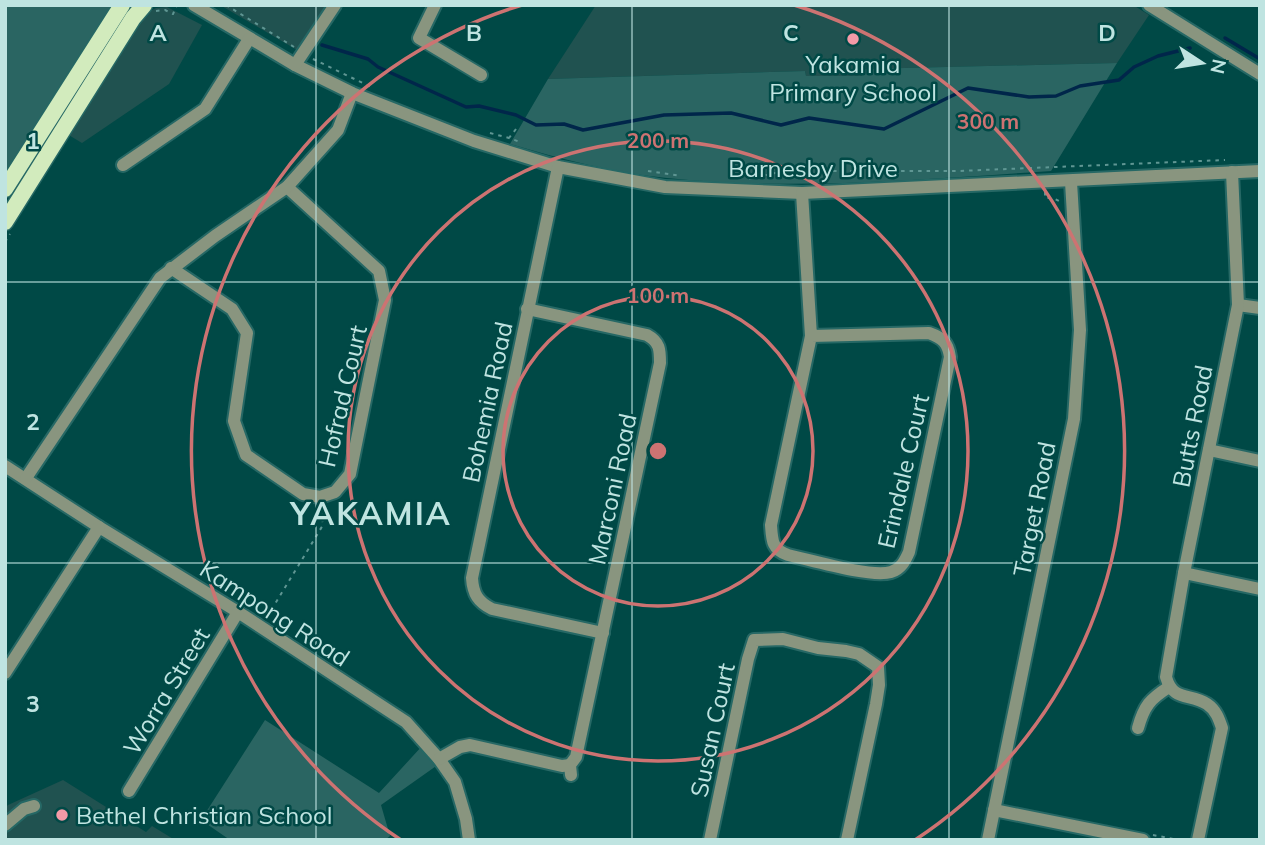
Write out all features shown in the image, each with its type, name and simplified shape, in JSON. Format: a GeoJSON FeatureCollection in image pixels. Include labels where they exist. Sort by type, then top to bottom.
{"type":"FeatureCollection","features":[{"type":"Feature","properties":{"kind":"main road"},"geometry":{"type":"LineString","coordinates":[[5,189],[122,5]]}},
{"type":"Feature","properties":{"kind":"main road"},"geometry":{"type":"LineString","coordinates":[[5,222],[133,18],[144,5]]}},
{"type":"Feature","properties":{"kind":"main road"},"geometry":{"type":"LineString","coordinates":[[18,169],[33,179]]}},
{"type":"Feature","properties":{"kind":"street","name":"Barnesby Drive"},"geometry":{"type":"LineString","coordinates":[[194,5],[295,65],[352,93],[474,141],[558,167],[665,187],[802,193],[1071,182],[1230,166],[1260,172]]}},
{"type":"Feature","properties":{"kind":"street"},"geometry":{"type":"LineString","coordinates":[[295,65],[335,5]]}},
{"type":"Feature","properties":{"kind":"street"},"geometry":{"type":"LineString","coordinates":[[435,5],[419,38],[481,75]]}},
{"type":"Feature","properties":{"kind":"street"},"geometry":{"type":"LineString","coordinates":[[1149,5],[1260,74]]}},
{"type":"Feature","properties":{"kind":"street"},"geometry":{"type":"LineString","coordinates":[[123,165],[205,109],[249,39]]}},
{"type":"Feature","properties":{"kind":"street"},"geometry":{"type":"LineString","coordinates":[[26,478],[160,278],[287,187],[338,130],[352,93]]}},
{"type":"Feature","properties":{"kind":"street","name":"Butts Road"},"geometry":{"type":"LineString","coordinates":[[1169,687],[1166,677],[1184,573],[1238,305],[1230,166]]}},
{"type":"Feature","properties":{"kind":"street","name":"Bohemia Road"},"geometry":{"type":"LineString","coordinates":[[558,167],[472,578],[473,590],[481,603],[492,609],[603,633]]}},
{"type":"Feature","properties":{"kind":"street","name":"Target Road"},"geometry":{"type":"LineString","coordinates":[[988,840],[1074,419],[1080,330],[1071,182]]}},
{"type":"Feature","properties":{"kind":"street","name":"Hofrad Court"},"geometry":{"type":"LineString","coordinates":[[171,268],[232,309],[247,334],[234,421],[246,454],[303,494],[320,497],[335,492],[350,474],[385,300],[379,271],[287,187]]}},
{"type":"Feature","properties":{"kind":"street","name":"Erindale Court"},"geometry":{"type":"LineString","coordinates":[[802,193],[811,336],[771,525],[772,542],[779,552],[788,555],[877,574],[893,571],[904,563],[909,552],[950,357],[948,345],[940,337],[929,333],[811,336]]}},
{"type":"Feature","properties":{"kind":"street"},"geometry":{"type":"LineString","coordinates":[[1238,305],[1260,309]]}},
{"type":"Feature","properties":{"kind":"street","name":"Marconi Road"},"geometry":{"type":"LineString","coordinates":[[439,759],[460,747],[470,745],[570,770],[576,757],[660,363],[660,350],[656,340],[648,335],[527,309]]}},
{"type":"Feature","properties":{"kind":"street"},"geometry":{"type":"LineString","coordinates":[[1209,450],[1260,461]]}},
{"type":"Feature","properties":{"kind":"street","name":"Kampong Road"},"geometry":{"type":"LineString","coordinates":[[5,466],[238,612],[406,722],[439,759],[455,782],[469,840]]}},
{"type":"Feature","properties":{"kind":"street"},"geometry":{"type":"LineString","coordinates":[[5,673],[99,527]]}},
{"type":"Feature","properties":{"kind":"street"},"geometry":{"type":"LineString","coordinates":[[1184,573],[1260,589]]}},
{"type":"Feature","properties":{"kind":"street","name":"Worra Street"},"geometry":{"type":"LineString","coordinates":[[129,791],[238,612]]}},
{"type":"Feature","properties":{"kind":"street","name":"Susan Court"},"geometry":{"type":"LineString","coordinates":[[710,840],[748,659],[754,640],[773,638],[859,654],[878,667],[879,685],[847,840]]}},
{"type":"Feature","properties":{"kind":"street"},"geometry":{"type":"LineString","coordinates":[[1138,728],[1143,709],[1156,695],[1169,687],[1178,695],[1206,704],[1217,715],[1222,728],[1198,840]]}},
{"type":"Feature","properties":{"kind":"street"},"geometry":{"type":"LineString","coordinates":[[5,825],[24,809],[34,806]]}},
{"type":"Feature","properties":{"kind":"street"},"geometry":{"type":"LineString","coordinates":[[995,810],[1143,840]]}},
{"type":"Feature","properties":{"kind":"path"},"geometry":{"type":"LineString","coordinates":[[226,5],[304,53],[370,87]]}},
{"type":"Feature","properties":{"kind":"path"},"geometry":{"type":"LineString","coordinates":[[509,138],[516,129]]}},
{"type":"Feature","properties":{"kind":"path"},"geometry":{"type":"LineString","coordinates":[[488,133],[527,145]]}},
{"type":"Feature","properties":{"kind":"path"},"geometry":{"type":"LineString","coordinates":[[746,180],[784,171],[1230,166]]}},
{"type":"Feature","properties":{"kind":"path"},"geometry":{"type":"LineString","coordinates":[[1045,167],[1045,198],[1059,200],[1063,204]]}},
{"type":"Feature","properties":{"kind":"path"},"geometry":{"type":"LineString","coordinates":[[645,171],[691,177]]}},
{"type":"Feature","properties":{"kind":"path"},"geometry":{"type":"LineString","coordinates":[[262,624],[323,525],[320,497]]}},
{"type":"Feature","properties":{"kind":"shaded area"},"geometry":{"type":"Polygon","coordinates":[[[5,5],[117,5],[5,180],[5,5]]]}},
{"type":"Feature","properties":{"kind":"shaded area"},"geometry":{"type":"Polygon","coordinates":[[[220,5],[341,5],[309,57],[220,5]]]}},
{"type":"Feature","properties":{"kind":"shaded area","name":"Yakamia Primary School"},"geometry":{"type":"Polygon","coordinates":[[[596,5],[1133,5],[1149,15],[1117,63],[864,69],[863,76],[806,76],[805,71],[548,79],[596,5]]]}},
{"type":"Feature","properties":{"kind":"shaded area"},"geometry":{"type":"Polygon","coordinates":[[[167,7],[202,25],[169,84],[82,143],[67,134],[144,14],[156,8],[167,7]]]}},
{"type":"Feature","properties":{"kind":"shaded area"},"geometry":{"type":"Polygon","coordinates":[[[1117,63],[1051,171],[810,184],[714,182],[627,173],[510,144],[548,79],[805,71],[806,76],[862,76],[863,69],[1117,63]]]}},
{"type":"Feature","properties":{"kind":"shaded area"},"geometry":{"type":"Polygon","coordinates":[[[265,720],[379,793],[423,745],[439,764],[381,805],[390,836],[385,840],[230,840],[201,820],[265,720]]]}},
{"type":"Feature","properties":{"kind":"shaded area","name":"Bethel Christian School"},"geometry":{"type":"Polygon","coordinates":[[[63,780],[146,832],[152,826],[175,840],[5,840],[5,808],[63,780]]]}},
{"type":"Feature","properties":{"kind":"waterway"},"geometry":{"type":"LineString","coordinates":[[1225,38],[1260,59]]}},
{"type":"Feature","properties":{"kind":"waterway"},"geometry":{"type":"LineString","coordinates":[[322,45],[368,59],[378,67],[466,107],[479,106],[516,115],[536,125],[564,124],[583,130],[664,115],[731,113],[781,125],[809,118],[884,129],[968,88],[1029,97],[1056,96],[1080,86],[1119,80],[1134,67],[1158,56],[1190,48]]}},
{"type":"Feature","properties":{"kind":"place","name":"Yakamia Primary School"},"geometry":{"type":"Point","coordinates":[853,39]}},
{"type":"Feature","properties":{"kind":"place","name":"Bethel Christian School"},"geometry":{"type":"Point","coordinates":[62,815]}},
{"type":"Feature","properties":{"kind":"district","name":"YAKAMIA"},"geometry":{"type":"Point","coordinates":[371,513]}}]}
